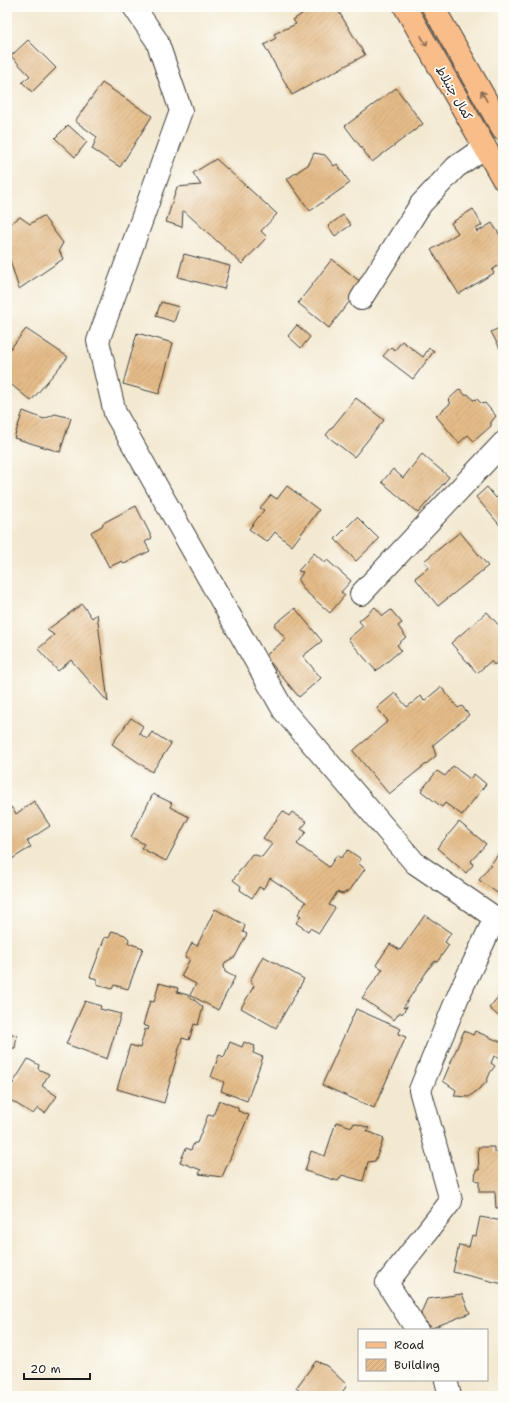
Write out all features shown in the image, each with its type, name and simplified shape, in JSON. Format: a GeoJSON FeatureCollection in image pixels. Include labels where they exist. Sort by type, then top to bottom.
{"type":"FeatureCollection","features":[{"type":"Feature","properties":{"kind":"main road","name":"كمال جنبلاط"},"geometry":{"type":"LineString","coordinates":[[405,7],[503,179]]}},
{"type":"Feature","properties":{"kind":"main road","name":"كمال جنبلاط"},"geometry":{"type":"LineString","coordinates":[[433,7],[503,130]]}},
{"type":"Feature","properties":{"kind":"street"},"geometry":{"type":"LineString","coordinates":[[134,7],[157,41],[182,111],[98,341],[115,413],[284,711],[415,863],[499,920],[459,994],[420,1090],[451,1201],[387,1283],[416,1329]]}},
{"type":"Feature","properties":{"kind":"street"},"geometry":{"type":"LineString","coordinates":[[362,300],[421,204],[456,167],[485,147]]}},
{"type":"Feature","properties":{"kind":"street"},"geometry":{"type":"LineString","coordinates":[[361,594],[503,443]]}},
{"type":"Feature","properties":{"kind":"street"},"geometry":{"type":"LineString","coordinates":[[446,1381],[450,1396]]}},
{"type":"Feature","properties":{"kind":"building"},"geometry":{"type":"Polygon","coordinates":[[[312,7],[336,7],[365,55],[292,95],[264,45],[276,38],[274,34],[296,24],[293,20],[312,7]]]}},
{"type":"Feature","properties":{"kind":"building"},"geometry":{"type":"Polygon","coordinates":[[[28,40],[56,68],[32,92],[22,82],[30,76],[11,56],[28,40]]]}},
{"type":"Feature","properties":{"kind":"building"},"geometry":{"type":"Polygon","coordinates":[[[102,83],[152,116],[120,167],[92,149],[97,137],[75,121],[102,83]]]}},
{"type":"Feature","properties":{"kind":"building"},"geometry":{"type":"Polygon","coordinates":[[[396,88],[423,124],[372,162],[345,126],[396,88]]]}},
{"type":"Feature","properties":{"kind":"building"},"geometry":{"type":"Polygon","coordinates":[[[68,125],[87,142],[75,157],[55,138],[68,125]]]}},
{"type":"Feature","properties":{"kind":"building"},"geometry":{"type":"Polygon","coordinates":[[[314,153],[325,155],[334,166],[337,164],[350,183],[310,211],[287,179],[309,164],[314,153]]]}},
{"type":"Feature","properties":{"kind":"building"},"geometry":{"type":"Polygon","coordinates":[[[216,159],[277,214],[261,231],[267,237],[242,264],[183,210],[182,227],[166,222],[177,187],[201,185],[193,173],[216,159]]]}},
{"type":"Feature","properties":{"kind":"building"},"geometry":{"type":"Polygon","coordinates":[[[473,209],[482,225],[476,229],[477,232],[492,223],[503,240],[503,262],[492,270],[494,273],[459,294],[431,250],[458,233],[451,223],[473,209]]]}},
{"type":"Feature","properties":{"kind":"building"},"geometry":{"type":"Polygon","coordinates":[[[343,215],[351,225],[335,236],[328,226],[343,215]]]}},
{"type":"Feature","properties":{"kind":"building"},"geometry":{"type":"Polygon","coordinates":[[[43,216],[63,243],[59,250],[63,259],[19,289],[9,257],[7,259],[7,239],[9,238],[7,236],[7,226],[20,217],[30,224],[43,216]]]}},
{"type":"Feature","properties":{"kind":"building"},"geometry":{"type":"Polygon","coordinates":[[[184,254],[230,266],[224,289],[178,277],[184,254]]]}},
{"type":"Feature","properties":{"kind":"building"},"geometry":{"type":"Polygon","coordinates":[[[332,259],[363,284],[329,328],[298,303],[332,259]]]}},
{"type":"Feature","properties":{"kind":"building"},"geometry":{"type":"Polygon","coordinates":[[[161,302],[179,307],[174,322],[156,316],[161,302]]]}},
{"type":"Feature","properties":{"kind":"building"},"geometry":{"type":"Polygon","coordinates":[[[297,325],[310,337],[301,348],[288,336],[297,325]]]}},
{"type":"Feature","properties":{"kind":"building"},"geometry":{"type":"Polygon","coordinates":[[[503,326],[503,354],[491,332],[503,326]]]}},
{"type":"Feature","properties":{"kind":"building"},"geometry":{"type":"Polygon","coordinates":[[[26,329],[68,357],[31,401],[7,381],[7,353],[26,329]]]}},
{"type":"Feature","properties":{"kind":"building"},"geometry":{"type":"Polygon","coordinates":[[[137,333],[173,343],[159,394],[123,384],[137,333]]]}},
{"type":"Feature","properties":{"kind":"building"},"geometry":{"type":"Polygon","coordinates":[[[402,341],[423,357],[429,348],[434,351],[413,379],[383,356],[391,347],[395,350],[402,341]]]}},
{"type":"Feature","properties":{"kind":"building"},"geometry":{"type":"Polygon","coordinates":[[[460,389],[465,395],[468,394],[473,400],[477,399],[482,404],[485,403],[496,416],[491,422],[491,426],[474,441],[468,435],[459,443],[436,416],[451,403],[448,400],[460,389]]]}},
{"type":"Feature","properties":{"kind":"building"},"geometry":{"type":"Polygon","coordinates":[[[356,398],[384,420],[354,457],[326,435],[356,398]]]}},
{"type":"Feature","properties":{"kind":"building"},"geometry":{"type":"Polygon","coordinates":[[[23,411],[44,419],[55,414],[71,418],[60,452],[14,438],[23,411]]]}},
{"type":"Feature","properties":{"kind":"building"},"geometry":{"type":"Polygon","coordinates":[[[422,454],[449,477],[418,513],[382,482],[393,469],[403,478],[422,454]]]}},
{"type":"Feature","properties":{"kind":"building"},"geometry":{"type":"Polygon","coordinates":[[[287,486],[319,510],[292,546],[275,532],[267,542],[249,529],[264,510],[260,508],[271,495],[277,499],[287,486]]]}},
{"type":"Feature","properties":{"kind":"building"},"geometry":{"type":"Polygon","coordinates":[[[487,487],[496,498],[503,493],[503,529],[476,497],[487,487]]]}},
{"type":"Feature","properties":{"kind":"building"},"geometry":{"type":"Polygon","coordinates":[[[136,506],[152,538],[145,542],[150,551],[124,564],[122,561],[109,567],[91,532],[102,526],[103,523],[136,506]]]}},
{"type":"Feature","properties":{"kind":"building"},"geometry":{"type":"Polygon","coordinates":[[[357,517],[379,539],[356,561],[335,539],[357,517]]]}},
{"type":"Feature","properties":{"kind":"building"},"geometry":{"type":"Polygon","coordinates":[[[460,532],[488,566],[438,606],[415,578],[429,567],[424,561],[460,532]]]}},
{"type":"Feature","properties":{"kind":"building"},"geometry":{"type":"Polygon","coordinates":[[[314,553],[325,563],[327,560],[351,581],[341,592],[345,595],[330,613],[304,590],[298,580],[303,572],[298,571],[314,553]]]}},
{"type":"Feature","properties":{"kind":"building"},"geometry":{"type":"Polygon","coordinates":[[[82,604],[92,618],[97,614],[108,702],[71,660],[58,671],[38,649],[54,635],[47,630],[82,604]]]}},
{"type":"Feature","properties":{"kind":"building"},"geometry":{"type":"Polygon","coordinates":[[[375,607],[383,616],[391,610],[402,623],[398,626],[406,637],[397,645],[401,650],[376,671],[348,639],[363,626],[359,621],[375,607]]]}},
{"type":"Feature","properties":{"kind":"building"},"geometry":{"type":"Polygon","coordinates":[[[295,608],[322,641],[303,656],[321,678],[299,697],[265,656],[286,639],[274,625],[295,608]]]}},
{"type":"Feature","properties":{"kind":"building"},"geometry":{"type":"Polygon","coordinates":[[[487,612],[503,630],[503,651],[501,653],[503,658],[494,665],[491,661],[477,673],[451,643],[487,612]]]}},
{"type":"Feature","properties":{"kind":"building"},"geometry":{"type":"Polygon","coordinates":[[[441,687],[458,708],[462,706],[469,715],[433,745],[436,756],[389,794],[353,751],[388,721],[377,708],[395,693],[407,707],[421,696],[424,701],[441,687]]]}},
{"type":"Feature","properties":{"kind":"building"},"geometry":{"type":"Polygon","coordinates":[[[131,718],[143,726],[139,733],[147,739],[152,732],[171,744],[152,772],[112,744],[131,718]]]}},
{"type":"Feature","properties":{"kind":"building"},"geometry":{"type":"Polygon","coordinates":[[[453,766],[470,779],[474,774],[486,784],[462,815],[445,803],[442,807],[421,791],[437,771],[445,776],[453,766]]]}},
{"type":"Feature","properties":{"kind":"building"},"geometry":{"type":"Polygon","coordinates":[[[153,794],[172,803],[170,807],[189,817],[166,861],[141,848],[144,844],[131,837],[153,794]]]}},
{"type":"Feature","properties":{"kind":"building"},"geometry":{"type":"Polygon","coordinates":[[[34,801],[50,826],[27,841],[31,847],[7,862],[7,809],[11,807],[16,814],[34,801]]]}},
{"type":"Feature","properties":{"kind":"building"},"geometry":{"type":"Polygon","coordinates":[[[283,811],[289,816],[292,812],[307,822],[301,829],[306,832],[297,844],[329,867],[337,855],[341,858],[348,850],[361,859],[358,863],[365,869],[350,890],[342,894],[337,892],[329,905],[335,908],[319,933],[310,928],[308,931],[296,923],[301,916],[298,914],[306,902],[270,878],[263,889],[259,887],[252,898],[240,890],[241,886],[233,880],[252,854],[262,857],[272,844],[263,838],[283,811]]]}},
{"type":"Feature","properties":{"kind":"building"},"geometry":{"type":"Polygon","coordinates":[[[459,822],[486,844],[471,861],[473,865],[466,873],[437,848],[459,822]]]}},
{"type":"Feature","properties":{"kind":"building"},"geometry":{"type":"Polygon","coordinates":[[[503,848],[503,897],[479,880],[503,848]]]}},
{"type":"Feature","properties":{"kind":"building"},"geometry":{"type":"Polygon","coordinates":[[[215,909],[245,925],[243,932],[247,934],[235,957],[227,961],[224,965],[225,972],[235,977],[218,1010],[190,995],[196,984],[181,976],[190,959],[185,957],[192,943],[197,946],[215,909]]]}},
{"type":"Feature","properties":{"kind":"building"},"geometry":{"type":"Polygon","coordinates":[[[425,915],[451,933],[445,942],[449,945],[437,962],[435,961],[429,968],[403,1008],[407,1007],[402,1014],[400,1012],[394,1020],[362,998],[383,969],[376,965],[390,944],[400,950],[425,915]]]}},
{"type":"Feature","properties":{"kind":"building"},"geometry":{"type":"Polygon","coordinates":[[[112,931],[125,935],[129,939],[128,943],[143,948],[128,989],[114,985],[112,989],[97,984],[97,979],[90,977],[105,937],[109,938],[112,931]]]}},
{"type":"Feature","properties":{"kind":"building"},"geometry":{"type":"Polygon","coordinates":[[[263,956],[304,979],[276,1028],[241,1008],[254,986],[250,981],[263,956]]]}},
{"type":"Feature","properties":{"kind":"building"},"geometry":{"type":"Polygon","coordinates":[[[159,983],[178,988],[177,992],[188,995],[203,1007],[198,1025],[194,1024],[189,1040],[182,1038],[164,1103],[117,1089],[130,1045],[140,1048],[145,1029],[148,1030],[149,1027],[143,1025],[150,1001],[154,1002],[159,983]]]}},
{"type":"Feature","properties":{"kind":"building"},"geometry":{"type":"Polygon","coordinates":[[[503,991],[503,1020],[489,1008],[503,991]]]}},
{"type":"Feature","properties":{"kind":"building"},"geometry":{"type":"Polygon","coordinates":[[[85,1001],[101,1006],[100,1009],[121,1014],[107,1059],[66,1044],[85,1001]]]}},
{"type":"Feature","properties":{"kind":"building"},"geometry":{"type":"Polygon","coordinates":[[[356,1009],[401,1029],[398,1034],[406,1037],[374,1108],[322,1085],[356,1009]]]}},
{"type":"Feature","properties":{"kind":"building"},"geometry":{"type":"Polygon","coordinates":[[[464,1031],[473,1035],[475,1031],[503,1043],[503,1060],[494,1056],[491,1063],[495,1066],[486,1083],[469,1097],[454,1096],[456,1090],[443,1081],[464,1031]]]}},
{"type":"Feature","properties":{"kind":"building"},"geometry":{"type":"Polygon","coordinates":[[[7,1033],[17,1035],[15,1048],[10,1048],[7,1055],[7,1033]]]}},
{"type":"Feature","properties":{"kind":"building"},"geometry":{"type":"Polygon","coordinates":[[[230,1042],[242,1047],[244,1042],[255,1046],[253,1053],[263,1057],[247,1101],[221,1091],[224,1082],[211,1077],[219,1055],[224,1057],[230,1042]]]}},
{"type":"Feature","properties":{"kind":"building"},"geometry":{"type":"Polygon","coordinates":[[[28,1059],[39,1065],[38,1069],[49,1074],[42,1086],[57,1096],[45,1113],[38,1108],[33,1114],[7,1098],[7,1093],[28,1059]]]}},
{"type":"Feature","properties":{"kind":"building"},"geometry":{"type":"Polygon","coordinates":[[[219,1100],[238,1108],[238,1111],[249,1115],[222,1177],[199,1174],[201,1170],[180,1162],[186,1148],[191,1150],[194,1143],[197,1143],[208,1115],[213,1116],[219,1100]]]}},
{"type":"Feature","properties":{"kind":"building"},"geometry":{"type":"Polygon","coordinates":[[[336,1122],[352,1127],[354,1123],[369,1128],[367,1131],[384,1138],[375,1161],[368,1162],[363,1181],[342,1175],[338,1181],[305,1171],[311,1151],[325,1156],[336,1122]]]}},
{"type":"Feature","properties":{"kind":"building"},"geometry":{"type":"Polygon","coordinates":[[[478,1147],[494,1147],[494,1152],[503,1152],[503,1207],[496,1208],[495,1192],[479,1192],[479,1181],[475,1180],[476,1170],[479,1170],[478,1147]]]}},
{"type":"Feature","properties":{"kind":"building"},"geometry":{"type":"Polygon","coordinates":[[[480,1217],[497,1220],[503,1219],[503,1284],[453,1272],[459,1245],[469,1247],[472,1235],[476,1236],[480,1217]]]}},
{"type":"Feature","properties":{"kind":"building"},"geometry":{"type":"Polygon","coordinates":[[[462,1294],[470,1313],[432,1328],[422,1318],[421,1313],[427,1299],[462,1294]]]}},
{"type":"Feature","properties":{"kind":"building"},"geometry":{"type":"Polygon","coordinates":[[[316,1361],[327,1366],[347,1385],[340,1396],[306,1396],[296,1388],[316,1361]]]}}]}
